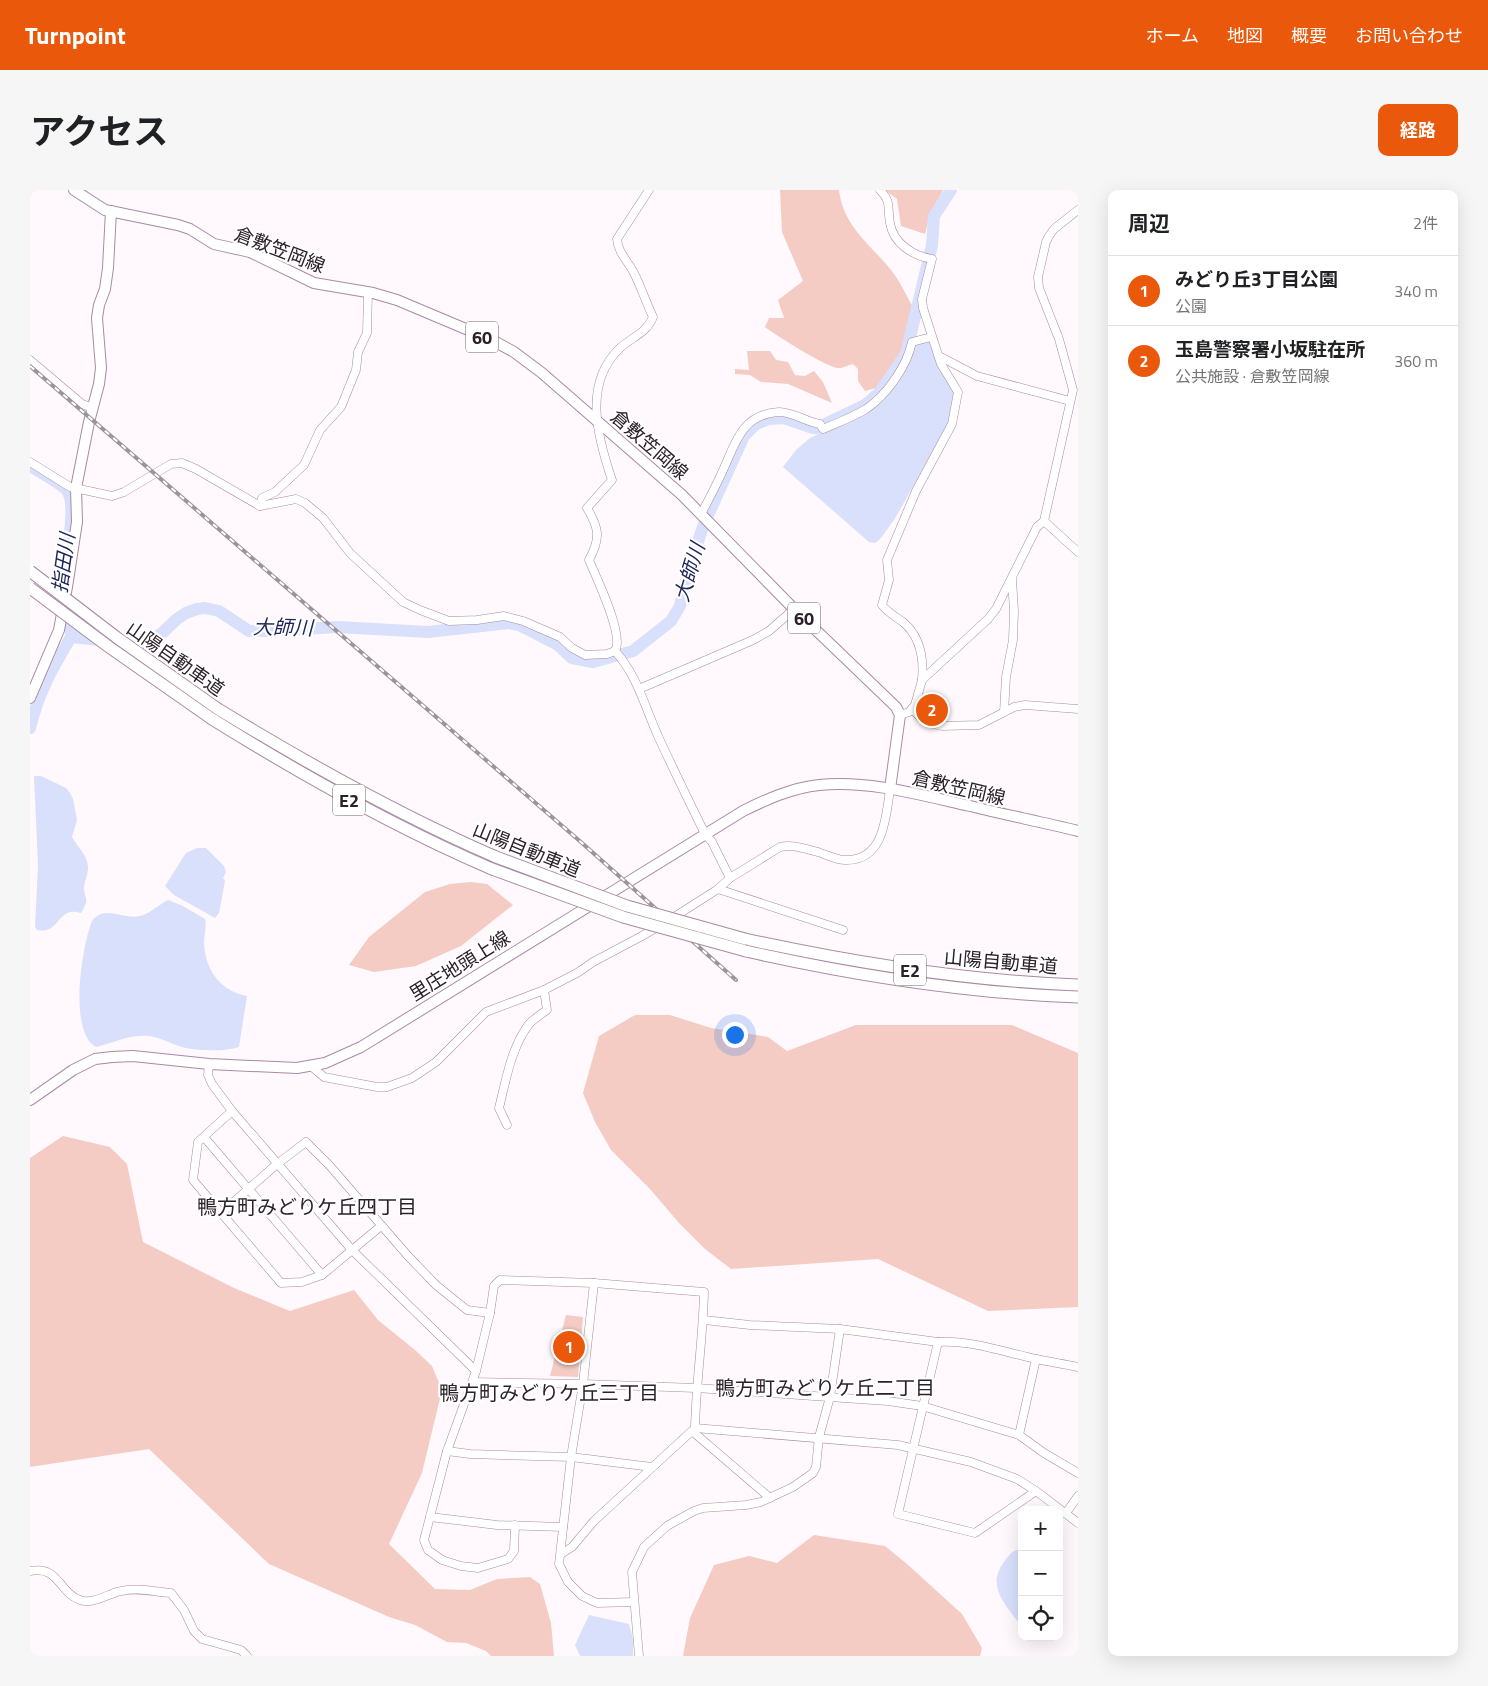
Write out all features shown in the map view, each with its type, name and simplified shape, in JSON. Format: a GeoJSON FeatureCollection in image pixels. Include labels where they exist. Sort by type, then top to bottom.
{"type":"FeatureCollection","features":[{"type":"Feature","properties":{"kind":"highway","name":"山陽自動車道"},"geometry":{"type":"LineString","coordinates":[[30,571],[116,637],[218,709],[281,748],[416,821],[496,857],[626,906],[745,939],[898,969],[977,979],[1078,985]]}},
{"type":"Feature","properties":{"kind":"highway","name":"山陽自動車道"},"geometry":{"type":"LineString","coordinates":[[30,588],[101,642],[212,719],[274,758],[365,809],[492,869],[623,917],[746,951],[823,968],[897,981],[978,991],[1078,997]]}},
{"type":"Feature","properties":{"kind":"main road","name":"倉敷笠岡線"},"geometry":{"type":"LineString","coordinates":[[74,190],[105,210],[190,229],[214,244],[250,252],[300,278],[314,283],[368,292],[397,300],[503,345],[527,361],[663,478],[794,609],[896,707],[900,715],[890,789],[1078,831]]}},
{"type":"Feature","properties":{"kind":"main road"},"geometry":{"type":"LineString","coordinates":[[30,698],[44,668],[63,609],[76,522],[76,488],[101,368],[97,318],[108,268],[111,211]]}},
{"type":"Feature","properties":{"kind":"main road","name":"里庄地頭上線"},"geometry":{"type":"LineString","coordinates":[[30,1100],[73,1070],[95,1060],[112,1057],[133,1056],[209,1064],[297,1068],[325,1063],[361,1047],[705,834],[762,802],[817,786],[855,784],[890,789]]}},
{"type":"Feature","properties":{"kind":"street"},"geometry":{"type":"LineString","coordinates":[[649,190],[617,239],[617,246],[633,272],[653,317],[650,325],[611,356],[597,387],[597,422],[602,450],[612,480],[587,508],[596,523],[598,539],[589,560],[617,631],[617,653],[640,689],[657,734],[705,834],[712,842],[730,878]]}},
{"type":"Feature","properties":{"kind":"street"},"geometry":{"type":"LineString","coordinates":[[880,190],[890,205],[890,224],[895,236],[909,252],[929,258],[922,308],[941,364],[958,392],[952,424],[916,490],[887,560],[889,580],[882,605],[911,630],[921,649],[924,661],[922,680],[915,705],[912,709],[900,715]]}},
{"type":"Feature","properties":{"kind":"street"},"geometry":{"type":"LineString","coordinates":[[922,680],[988,619],[996,609],[1037,528],[1044,521],[1073,390],[1058,339],[1039,288],[1038,277],[1049,236],[1054,229],[1078,210]]}},
{"type":"Feature","properties":{"kind":"street"},"geometry":{"type":"LineString","coordinates":[[260,506],[262,498],[276,492],[304,465],[320,430],[341,407],[356,370],[358,352],[367,333],[368,292]]}},
{"type":"Feature","properties":{"kind":"street"},"geometry":{"type":"LineString","coordinates":[[704,517],[737,439],[748,424],[762,415],[781,412],[796,415],[822,426],[823,429],[851,416],[870,406],[882,395],[895,379],[909,355],[912,342],[931,337]]}},
{"type":"Feature","properties":{"kind":"street"},"geometry":{"type":"LineString","coordinates":[[939,356],[977,376],[1078,405]]}},
{"type":"Feature","properties":{"kind":"street"},"geometry":{"type":"LineString","coordinates":[[30,360],[82,404],[93,408]]}},
{"type":"Feature","properties":{"kind":"street"},"geometry":{"type":"LineString","coordinates":[[30,462],[66,485],[112,496],[124,492],[171,464],[182,463],[196,469],[260,506],[296,500],[305,503],[323,518],[350,553],[390,590],[404,602],[420,610],[449,621],[477,620],[504,616],[523,621],[560,636],[572,648],[585,655],[617,653]]}},
{"type":"Feature","properties":{"kind":"street"},"geometry":{"type":"LineString","coordinates":[[1044,521],[1078,552]]}},
{"type":"Feature","properties":{"kind":"street"},"geometry":{"type":"LineString","coordinates":[[1004,712],[1006,677],[1013,640],[1012,578]]}},
{"type":"Feature","properties":{"kind":"street"},"geometry":{"type":"LineString","coordinates":[[640,689],[753,640],[769,631],[794,609]]}},
{"type":"Feature","properties":{"kind":"street"},"geometry":{"type":"LineString","coordinates":[[912,709],[921,718],[942,726],[979,725],[1014,707],[1025,705],[1078,709]]}},
{"type":"Feature","properties":{"kind":"street"},"geometry":{"type":"LineString","coordinates":[[311,1066],[324,1077],[377,1087],[387,1087],[412,1078],[436,1062],[486,1012],[544,990],[577,973],[718,889],[730,878],[780,846],[788,845],[802,848],[845,861],[856,860],[867,855],[876,847],[885,822],[890,789]]}},
{"type":"Feature","properties":{"kind":"street"},"geometry":{"type":"LineString","coordinates":[[718,889],[843,930]]}},
{"type":"Feature","properties":{"kind":"street"},"geometry":{"type":"LineString","coordinates":[[507,1125],[498,1108],[512,1057],[520,1040],[530,1023],[547,1010],[544,990]]}},
{"type":"Feature","properties":{"kind":"street"},"geometry":{"type":"LineString","coordinates":[[209,1064],[208,1075],[212,1084],[232,1111],[352,1250],[476,1370]]}},
{"type":"Feature","properties":{"kind":"street"},"geometry":{"type":"LineString","coordinates":[[232,1111],[198,1142],[192,1180],[281,1283],[302,1282],[322,1275],[381,1226]]}},
{"type":"Feature","properties":{"kind":"street"},"geometry":{"type":"LineString","coordinates":[[204,1137],[322,1275]]}},
{"type":"Feature","properties":{"kind":"street"},"geometry":{"type":"LineString","coordinates":[[220,1213],[306,1142],[330,1166],[381,1226],[436,1285],[467,1310],[490,1313]]}},
{"type":"Feature","properties":{"kind":"street"},"geometry":{"type":"LineString","coordinates":[[515,1525],[514,1552],[508,1559],[478,1568],[451,1564],[442,1560],[428,1550],[424,1540],[447,1451],[473,1382],[490,1313],[494,1286],[500,1280],[594,1283],[704,1292],[704,1320],[696,1388],[694,1429],[594,1521],[572,1547],[561,1554]]}},
{"type":"Feature","properties":{"kind":"street"},"geometry":{"type":"LineString","coordinates":[[594,1283],[583,1384],[571,1457],[559,1564],[568,1582],[582,1596],[597,1602],[634,1602]]}},
{"type":"Feature","properties":{"kind":"street"},"geometry":{"type":"LineString","coordinates":[[704,1320],[750,1326],[840,1329],[991,1347],[1036,1359],[1078,1367]]}},
{"type":"Feature","properties":{"kind":"street"},"geometry":{"type":"LineString","coordinates":[[638,1656],[632,1572],[644,1548],[667,1526],[694,1511],[703,1508],[761,1502],[793,1486],[813,1473],[816,1467],[819,1437],[830,1397],[840,1329]]}},
{"type":"Feature","properties":{"kind":"street"},"geometry":{"type":"LineString","coordinates":[[938,1342],[898,1514],[975,1533],[1036,1491]]}},
{"type":"Feature","properties":{"kind":"street"},"geometry":{"type":"LineString","coordinates":[[1019,1435],[1036,1359]]}},
{"type":"Feature","properties":{"kind":"street"},"geometry":{"type":"LineString","coordinates":[[473,1382],[696,1388],[888,1401],[922,1406],[1019,1435],[1044,1453],[1078,1473]]}},
{"type":"Feature","properties":{"kind":"street"},"geometry":{"type":"LineString","coordinates":[[694,1429],[819,1437],[898,1445],[971,1462],[1018,1480],[1036,1491],[1078,1523]]}},
{"type":"Feature","properties":{"kind":"street"},"geometry":{"type":"LineString","coordinates":[[694,1429],[770,1498]]}},
{"type":"Feature","properties":{"kind":"street"},"geometry":{"type":"LineString","coordinates":[[447,1451],[470,1454],[571,1457],[652,1467]]}},
{"type":"Feature","properties":{"kind":"street"},"geometry":{"type":"LineString","coordinates":[[1066,1513],[1078,1496]]}},
{"type":"Feature","properties":{"kind":"street"},"geometry":{"type":"LineString","coordinates":[[430,1517],[497,1525],[563,1527]]}},
{"type":"Feature","properties":{"kind":"street"},"geometry":{"type":"LineString","coordinates":[[30,1571],[38,1569],[54,1575],[74,1597],[82,1601],[91,1601],[120,1591],[140,1589],[148,1592],[171,1593],[184,1610],[194,1631],[202,1639],[241,1650],[247,1656]]}},
{"type":"Feature","properties":{"kind":"shaded area"},"geometry":{"type":"Polygon","coordinates":[[[780,190],[839,190],[846,214],[852,224],[894,274],[913,307],[903,352],[880,387],[865,391],[858,381],[858,369],[853,364],[839,368],[831,366],[765,327],[769,318],[784,318],[778,300],[803,281],[782,232],[780,190]]]}},
{"type":"Feature","properties":{"kind":"shaded area"},"geometry":{"type":"Polygon","coordinates":[[[885,190],[943,190],[930,215],[925,234],[901,226],[897,199],[885,190]]]}},
{"type":"Feature","properties":{"kind":"shaded area"},"geometry":{"type":"Polygon","coordinates":[[[747,351],[770,351],[776,360],[788,362],[795,375],[805,376],[814,371],[823,382],[832,403],[788,384],[761,382],[750,375],[735,374],[735,369],[749,370],[747,351]]]}},
{"type":"Feature","properties":{"kind":"shaded area"},"geometry":{"type":"Polygon","coordinates":[[[471,882],[487,884],[513,905],[461,946],[416,966],[374,972],[349,965],[369,937],[425,892],[450,884],[471,882]]]}},
{"type":"Feature","properties":{"kind":"shaded area"},"geometry":{"type":"Polygon","coordinates":[[[635,1015],[670,1015],[711,1028],[768,1037],[787,1051],[856,1025],[1012,1025],[1078,1053],[1078,1307],[988,1311],[878,1259],[731,1269],[705,1249],[611,1150],[595,1122],[583,1093],[599,1036],[635,1015]]]}},
{"type":"Feature","properties":{"kind":"shaded area"},"geometry":{"type":"Polygon","coordinates":[[[63,1136],[110,1147],[127,1164],[143,1242],[234,1288],[290,1311],[354,1290],[378,1320],[432,1366],[442,1390],[422,1473],[389,1544],[435,1589],[470,1590],[497,1579],[530,1577],[540,1584],[551,1623],[554,1656],[491,1656],[486,1651],[466,1643],[447,1642],[415,1625],[389,1617],[269,1564],[149,1449],[30,1467],[30,1158],[63,1136]]]}},
{"type":"Feature","properties":{"kind":"shaded area"},"geometry":{"type":"Polygon","coordinates":[[[566,1315],[583,1317],[578,1377],[550,1376],[566,1315]]]}},
{"type":"Feature","properties":{"kind":"shaded area"},"geometry":{"type":"Polygon","coordinates":[[[814,1535],[885,1546],[962,1614],[982,1648],[980,1656],[683,1656],[690,1618],[714,1565],[749,1556],[777,1563],[814,1535]]]}},
{"type":"Feature","properties":{"kind":"water"},"geometry":{"type":"Polygon","coordinates":[[[929,339],[956,392],[951,420],[894,520],[880,539],[875,543],[869,542],[783,467],[796,450],[810,438],[875,405],[915,344],[929,339]]]}},
{"type":"Feature","properties":{"kind":"water"},"geometry":{"type":"Polygon","coordinates":[[[34,776],[41,776],[66,788],[70,793],[77,820],[72,837],[85,855],[88,863],[88,873],[84,887],[86,901],[81,913],[67,913],[55,925],[45,930],[37,930],[35,927],[38,865],[34,776]]]}},
{"type":"Feature","properties":{"kind":"water"},"geometry":{"type":"Polygon","coordinates":[[[197,848],[206,848],[224,866],[226,872],[223,878],[225,881],[219,913],[215,918],[174,895],[165,886],[186,853],[197,848]]]}},
{"type":"Feature","properties":{"kind":"water"},"geometry":{"type":"Polygon","coordinates":[[[168,900],[183,906],[205,919],[205,953],[211,970],[222,984],[237,993],[247,996],[239,1047],[218,1050],[195,1049],[182,1047],[153,1037],[142,1036],[96,1047],[87,1038],[82,1024],[80,1007],[81,968],[92,921],[97,916],[108,913],[134,917],[140,916],[168,900]]]}},
{"type":"Feature","properties":{"kind":"water"},"geometry":{"type":"Polygon","coordinates":[[[1018,1549],[1018,1622],[1004,1604],[997,1588],[999,1571],[1014,1551],[1018,1549]]]}},
{"type":"Feature","properties":{"kind":"water"},"geometry":{"type":"Polygon","coordinates":[[[589,1615],[629,1624],[633,1639],[633,1656],[580,1656],[575,1645],[589,1615]]]}},
{"type":"Feature","properties":{"kind":"waterway","name":"大師川"},"geometry":{"type":"LineString","coordinates":[[71,637],[101,640],[119,650],[130,652],[161,634],[186,613],[205,608],[219,611],[249,631],[338,627],[428,632],[509,623],[519,625],[558,645],[572,658],[593,662],[633,651],[671,621],[680,606],[690,565],[704,524],[744,436],[756,424],[769,419],[784,418],[817,428],[865,405],[880,392],[906,354],[932,245],[934,216],[951,190]]}},
{"type":"Feature","properties":{"kind":"waterway","name":"指田川"},"geometry":{"type":"LineString","coordinates":[[30,466],[66,489],[71,501],[68,548],[57,607],[71,630],[71,637],[47,681],[30,728]]}},
{"type":"Feature","properties":{"kind":"railway"},"geometry":{"type":"LineString","coordinates":[[30,366],[582,843],[736,980]]}},
{"type":"Feature","properties":{"kind":"place","name":"玉島警察署小坂駐在所"},"geometry":{"type":"Point","coordinates":[932,710]}},
{"type":"Feature","properties":{"kind":"place","name":"みどり丘3丁目公園"},"geometry":{"type":"Point","coordinates":[569,1347]}},
{"type":"Feature","properties":{"kind":"district","name":"鴨方町みどりケ丘四丁目"},"geometry":{"type":"Point","coordinates":[307,1206]}},
{"type":"Feature","properties":{"kind":"district","name":"鴨方町みどりケ丘二丁目"},"geometry":{"type":"Point","coordinates":[825,1387]}},
{"type":"Feature","properties":{"kind":"district","name":"鴨方町みどりケ丘三丁目"},"geometry":{"type":"Point","coordinates":[549,1392]}}]}
